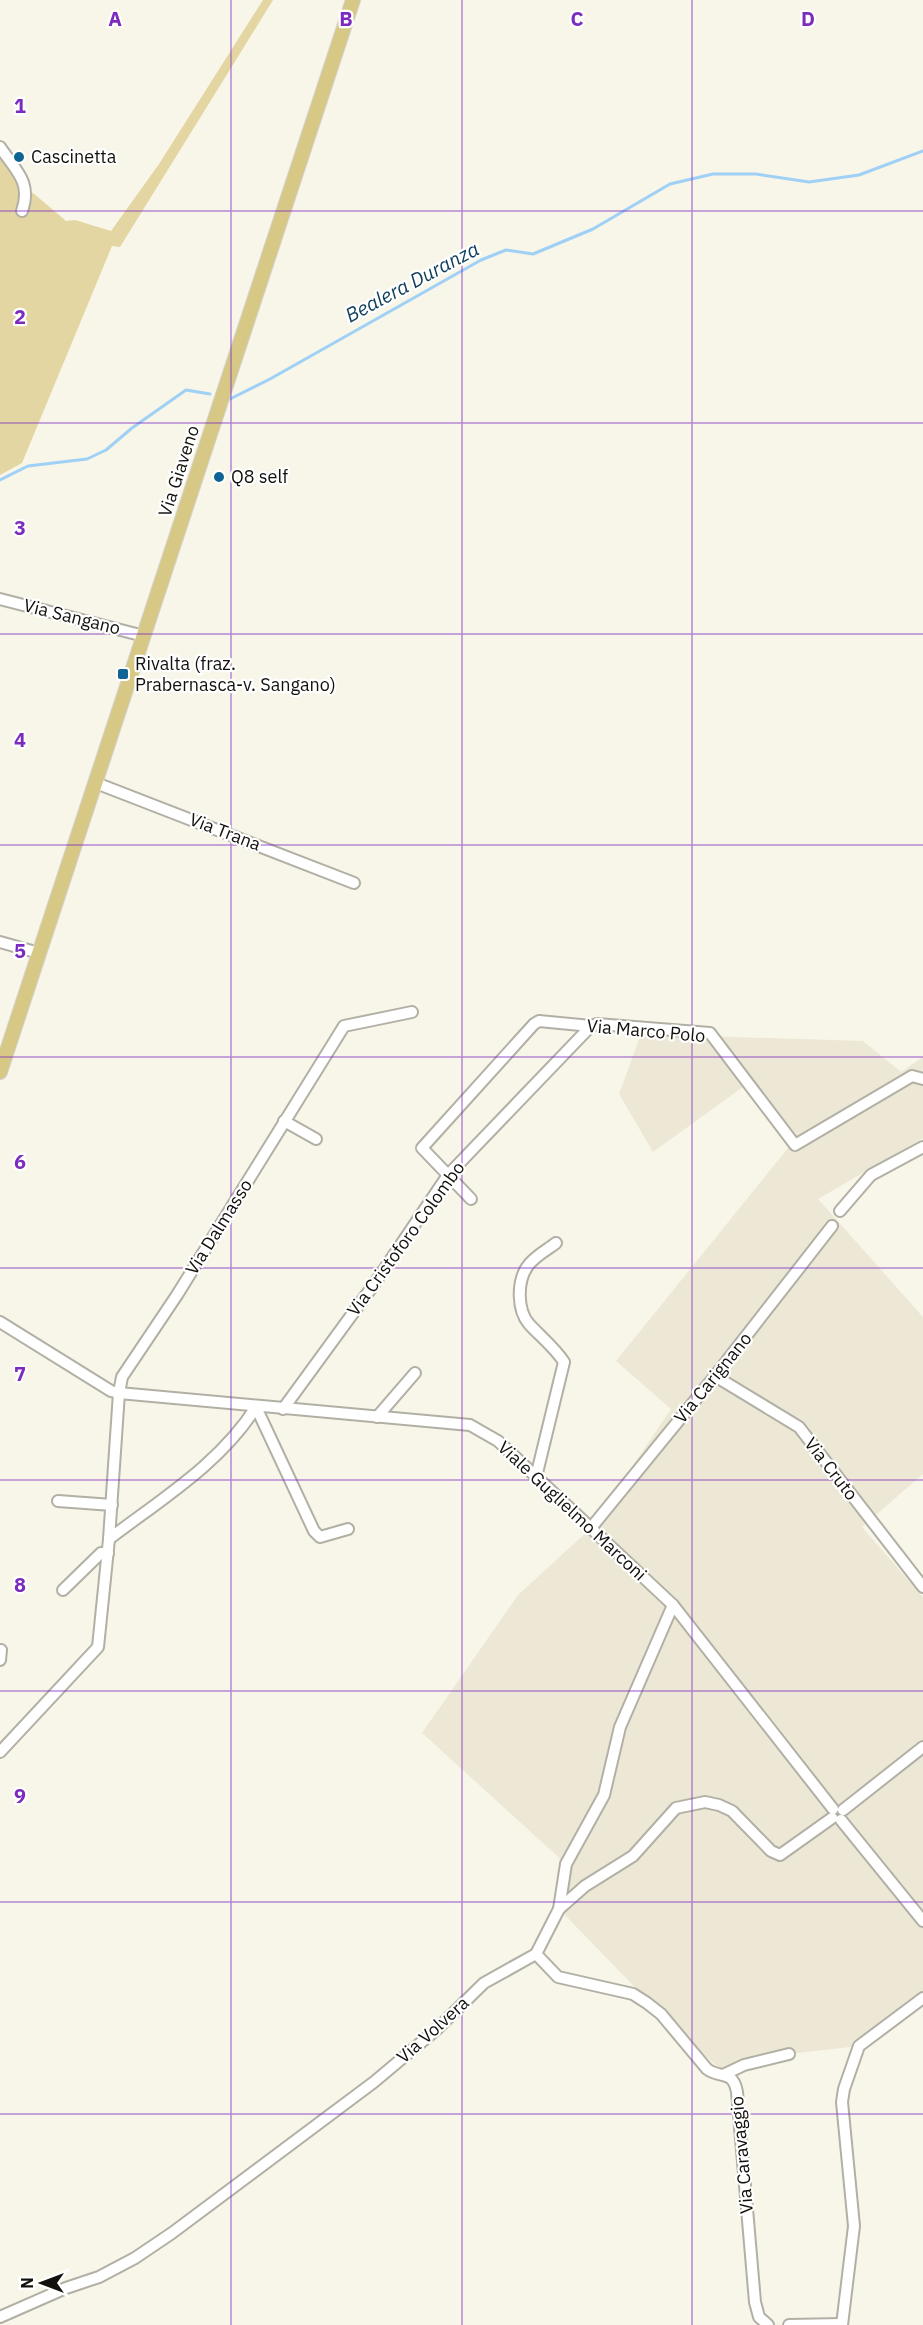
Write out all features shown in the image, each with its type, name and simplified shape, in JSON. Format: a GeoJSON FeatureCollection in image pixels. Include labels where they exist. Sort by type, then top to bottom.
{"type":"FeatureCollection","features":[{"type":"Feature","properties":{"kind":"main road","name":"Via Giaveno"},"geometry":{"type":"LineString","coordinates":[[0,1072],[353,0]]}},
{"type":"Feature","properties":{"kind":"street"},"geometry":{"type":"LineString","coordinates":[[0,147],[26,186],[26,198],[21,211]]}},
{"type":"Feature","properties":{"kind":"street","name":"Via Sangano"},"geometry":{"type":"LineString","coordinates":[[0,599],[144,636]]}},
{"type":"Feature","properties":{"kind":"street","name":"Via Trana"},"geometry":{"type":"LineString","coordinates":[[96,783],[354,883]]}},
{"type":"Feature","properties":{"kind":"street"},"geometry":{"type":"LineString","coordinates":[[0,942],[39,953]]}},
{"type":"Feature","properties":{"kind":"street","name":"Via Dalmasso"},"geometry":{"type":"LineString","coordinates":[[0,1752],[98,1647],[122,1377],[177,1295],[344,1026],[412,1012]]}},
{"type":"Feature","properties":{"kind":"street","name":"Via Marco Polo"},"geometry":{"type":"LineString","coordinates":[[471,1199],[422,1148],[539,1021],[710,1033],[795,1145],[912,1076],[923,1079]]}},
{"type":"Feature","properties":{"kind":"street","name":"Via Cristoforo Colombo"},"geometry":{"type":"LineString","coordinates":[[283,1409],[375,1283],[448,1175],[591,1026]]}},
{"type":"Feature","properties":{"kind":"street"},"geometry":{"type":"LineString","coordinates":[[284,1121],[315,1139]]}},
{"type":"Feature","properties":{"kind":"street"},"geometry":{"type":"LineString","coordinates":[[840,1211],[871,1174],[923,1148]]}},
{"type":"Feature","properties":{"kind":"street","name":"Via Carignano"},"geometry":{"type":"LineString","coordinates":[[591,1528],[715,1376],[832,1226]]}},
{"type":"Feature","properties":{"kind":"street"},"geometry":{"type":"LineString","coordinates":[[536,1477],[564,1362],[528,1322],[522,1311],[520,1293],[528,1265],[555,1243]]}},
{"type":"Feature","properties":{"kind":"street","name":"Viale Guglielmo Marconi"},"geometry":{"type":"LineString","coordinates":[[3,1325],[111,1391],[119,1393],[470,1425],[498,1441],[673,1605],[923,1921]]}},
{"type":"Feature","properties":{"kind":"street"},"geometry":{"type":"LineString","coordinates":[[377,1417],[415,1373]]}},
{"type":"Feature","properties":{"kind":"street","name":"Via Cruto"},"geometry":{"type":"LineString","coordinates":[[715,1376],[799,1427],[923,1587]]}},
{"type":"Feature","properties":{"kind":"street"},"geometry":{"type":"LineString","coordinates":[[256,1407],[314,1531],[320,1537],[348,1529]]}},
{"type":"Feature","properties":{"kind":"street"},"geometry":{"type":"LineString","coordinates":[[109,1539],[205,1465],[243,1428],[256,1407]]}},
{"type":"Feature","properties":{"kind":"street"},"geometry":{"type":"LineString","coordinates":[[58,1501],[112,1505]]}},
{"type":"Feature","properties":{"kind":"street"},"geometry":{"type":"LineString","coordinates":[[63,1590],[101,1553],[108,1553]]}},
{"type":"Feature","properties":{"kind":"street"},"geometry":{"type":"LineString","coordinates":[[536,1954],[559,1909],[567,1864],[604,1795],[620,1727],[673,1605]]}},
{"type":"Feature","properties":{"kind":"street"},"geometry":{"type":"LineString","coordinates":[[559,1909],[585,1886],[633,1856],[676,1808],[705,1802],[719,1805],[732,1811],[771,1851],[780,1855],[923,1747]]}},
{"type":"Feature","properties":{"kind":"street","name":"Via Caravaggio"},"geometry":{"type":"LineString","coordinates":[[536,1954],[558,1977],[633,1994],[647,2003],[661,2014],[707,2069],[711,2072],[725,2074],[734,2082],[737,2092],[757,2313],[761,2322],[768,2325]]}},
{"type":"Feature","properties":{"kind":"street","name":"Via Volvera"},"geometry":{"type":"LineString","coordinates":[[0,2317],[66,2288],[99,2277],[135,2258],[172,2233],[374,2082],[436,2030],[484,1983],[536,1954]]}},
{"type":"Feature","properties":{"kind":"street"},"geometry":{"type":"LineString","coordinates":[[789,2325],[842,2324],[854,2226],[842,2102],[844,2089],[859,2046],[923,1998]]}},
{"type":"Feature","properties":{"kind":"street"},"geometry":{"type":"LineString","coordinates":[[725,2074],[744,2065],[789,2054]]}},
{"type":"Feature","properties":{"kind":"shaded area"},"geometry":{"type":"Polygon","coordinates":[[[263,0],[273,0],[120,247],[112,246],[22,463],[0,475],[0,152],[24,189],[33,193],[66,221],[75,220],[111,231],[159,164],[263,0]]]}},
{"type":"Feature","properties":{"kind":"shaded area"},"geometry":{"type":"Polygon","coordinates":[[[641,1034],[863,1041],[901,1072],[923,1057],[923,1138],[818,1199],[923,1317],[923,1474],[862,1527],[923,1597],[923,1998],[859,2046],[789,2054],[725,2074],[661,2014],[559,1909],[566,1864],[422,1733],[518,1595],[591,1528],[671,1409],[616,1361],[792,1143],[743,1087],[653,1152],[619,1094],[641,1034]]]}},
{"type":"Feature","properties":{"kind":"waterway","name":"Bealera Duranza"},"geometry":{"type":"LineString","coordinates":[[230,399],[270,379],[481,260],[506,250],[533,254],[593,229],[670,184],[713,174],[756,174],[809,182],[859,175],[923,151]]}},
{"type":"Feature","properties":{"kind":"waterway","name":"Bealera Duranza"},"geometry":{"type":"LineString","coordinates":[[0,480],[28,466],[87,459],[106,450],[132,428],[186,390],[210,394]]}},
{"type":"Feature","properties":{"kind":"place","name":"Cascinetta"},"geometry":{"type":"Point","coordinates":[19,157]}},
{"type":"Feature","properties":{"kind":"place","name":"Q8 self"},"geometry":{"type":"Point","coordinates":[219,477]}},
{"type":"Feature","properties":{"kind":"place","name":"Rivalta (fraz. Prabernasca-v. Sangano)"},"geometry":{"type":"Point","coordinates":[123,674]}}]}
